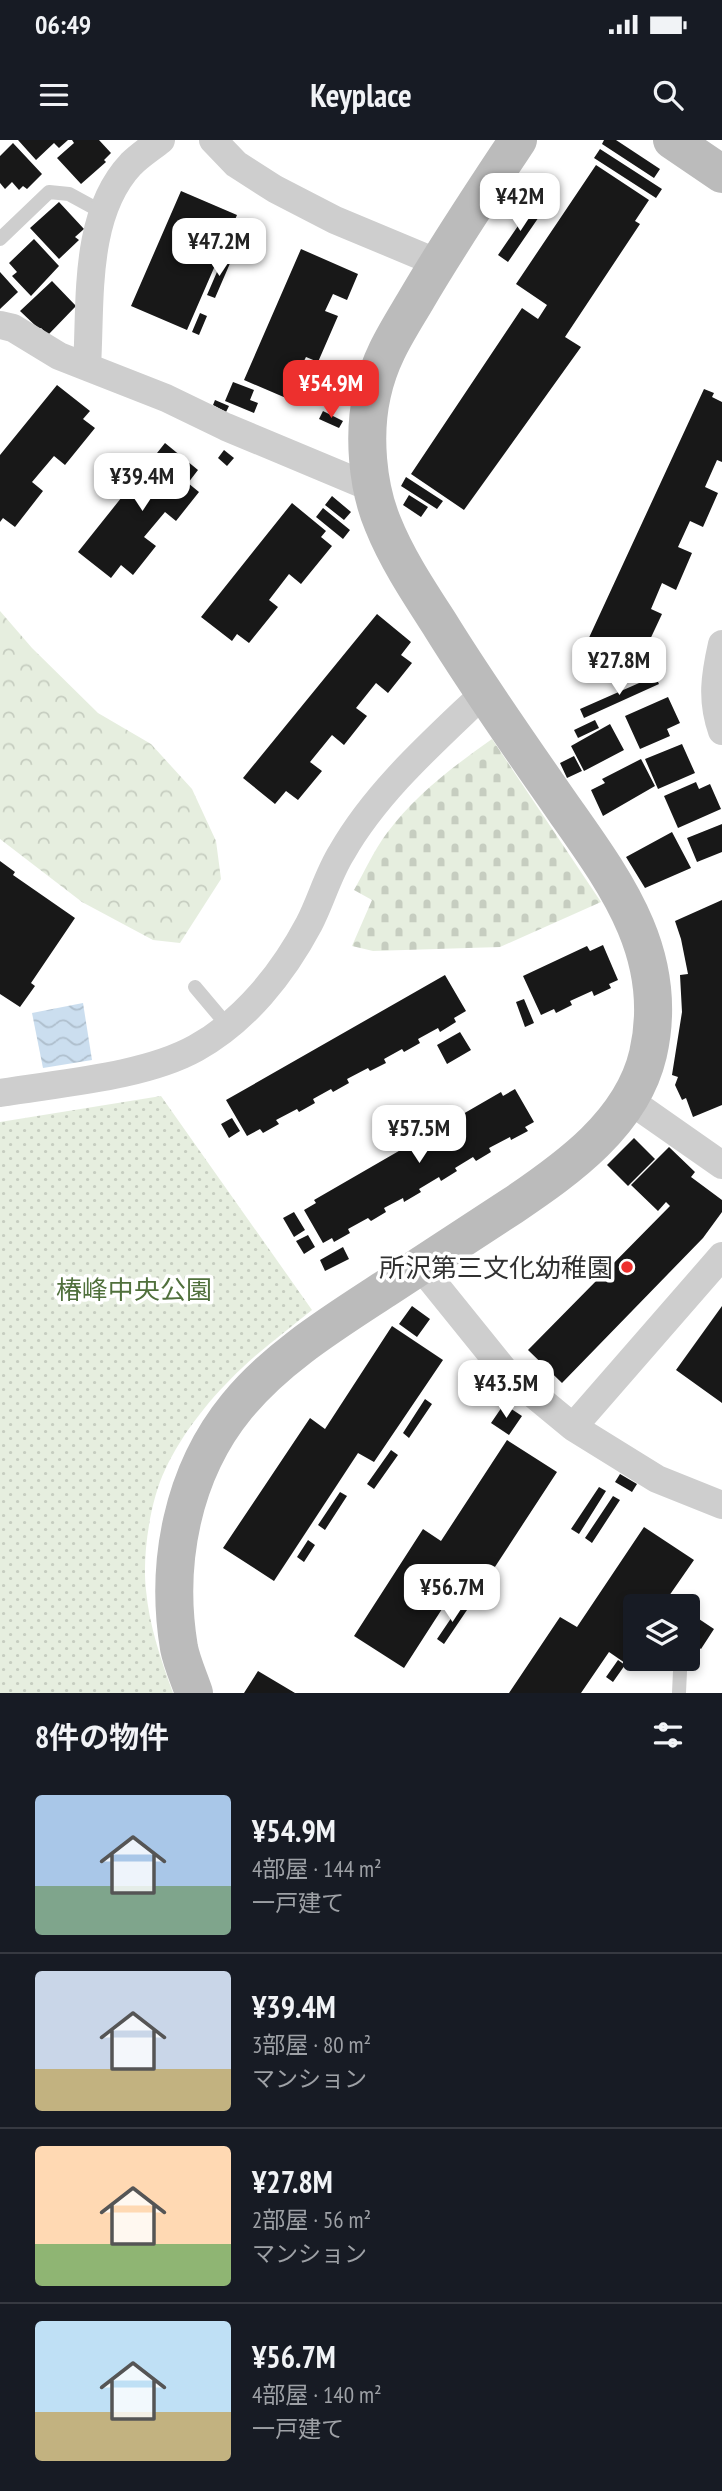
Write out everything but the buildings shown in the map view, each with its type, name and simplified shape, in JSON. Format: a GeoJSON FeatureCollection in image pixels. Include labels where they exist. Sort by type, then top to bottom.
{"type":"FeatureCollection","features":[{"type":"Feature","properties":{"kind":"street"},"geometry":{"type":"LineString","coordinates":[[87,367],[94,240],[102,212],[113,187],[132,163],[161,140]]}},
{"type":"Feature","properties":{"kind":"street"},"geometry":{"type":"LineString","coordinates":[[213,140],[236,164],[275,189],[335,220],[438,263]]}},
{"type":"Feature","properties":{"kind":"street"},"geometry":{"type":"LineString","coordinates":[[194,1693],[180,1653],[174,1603],[175,1556],[180,1523],[194,1479],[238,1405],[279,1365],[329,1326],[543,1185],[589,1148],[629,1100],[647,1060],[653,1023],[654,991],[647,953],[609,873],[483,694],[397,553],[382,522],[372,488],[369,455],[371,398],[382,357],[438,263],[518,140]]}},
{"type":"Feature","properties":{"kind":"street"},"geometry":{"type":"LineString","coordinates":[[672,140],[722,174]]}},
{"type":"Feature","properties":{"kind":"street"},"geometry":{"type":"LineString","coordinates":[[0,325],[13,328],[59,356],[166,398],[226,427],[372,488]]}},
{"type":"Feature","properties":{"kind":"street"},"geometry":{"type":"LineString","coordinates":[[722,644],[714,682],[716,714],[722,731]]}},
{"type":"Feature","properties":{"kind":"street"},"geometry":{"type":"LineString","coordinates":[[0,1093],[151,1068],[196,1048],[245,1012],[272,983],[308,926],[342,852],[386,791],[483,694]]}},
{"type":"Feature","properties":{"kind":"street"},"geometry":{"type":"LineString","coordinates":[[629,1100],[722,1165]]}},
{"type":"Feature","properties":{"kind":"street"},"geometry":{"type":"LineString","coordinates":[[573,1427],[722,1256]]}},
{"type":"Feature","properties":{"kind":"street"},"geometry":{"type":"LineString","coordinates":[[420,1266],[504,1370],[573,1427],[657,1479],[722,1505]]}},
{"type":"Feature","properties":{"kind":"lane"},"geometry":{"type":"LineString","coordinates":[[0,239],[49,192],[69,194],[102,212]]}},
{"type":"Feature","properties":{"kind":"lane"},"geometry":{"type":"LineString","coordinates":[[195,988],[227,1025]]}},
{"type":"Feature","properties":{"kind":"lane"},"geometry":{"type":"LineString","coordinates":[[679,1693],[680,1671]]}},
{"type":"Feature","properties":{"kind":"green space"},"geometry":{"type":"Polygon","coordinates":[[[0,611],[32,648],[98,713],[151,744],[192,789],[216,841],[221,879],[180,943],[153,940],[82,902],[0,839],[0,611]]]}},
{"type":"Feature","properties":{"kind":"green space"},"geometry":{"type":"Polygon","coordinates":[[[492,739],[601,902],[500,947],[373,951],[352,946],[372,900],[354,890],[382,840],[423,794],[492,739]]]}},
{"type":"Feature","properties":{"kind":"green space","name":"椿峰中央公園"},"geometry":{"type":"Polygon","coordinates":[[[161,1096],[312,1310],[250,1360],[220,1391],[180,1442],[160,1483],[148,1529],[145,1576],[153,1629],[173,1693],[0,1693],[0,1122],[161,1096]]]}},
{"type":"Feature","properties":{"kind":"water"},"geometry":{"type":"Polygon","coordinates":[[[83,1003],[92,1060],[43,1068],[32,1013],[83,1003]]]}},
{"type":"Feature","properties":{"kind":"place","name":"所沢第三文化幼稚園"},"geometry":{"type":"Point","coordinates":[627,1267]}}]}
